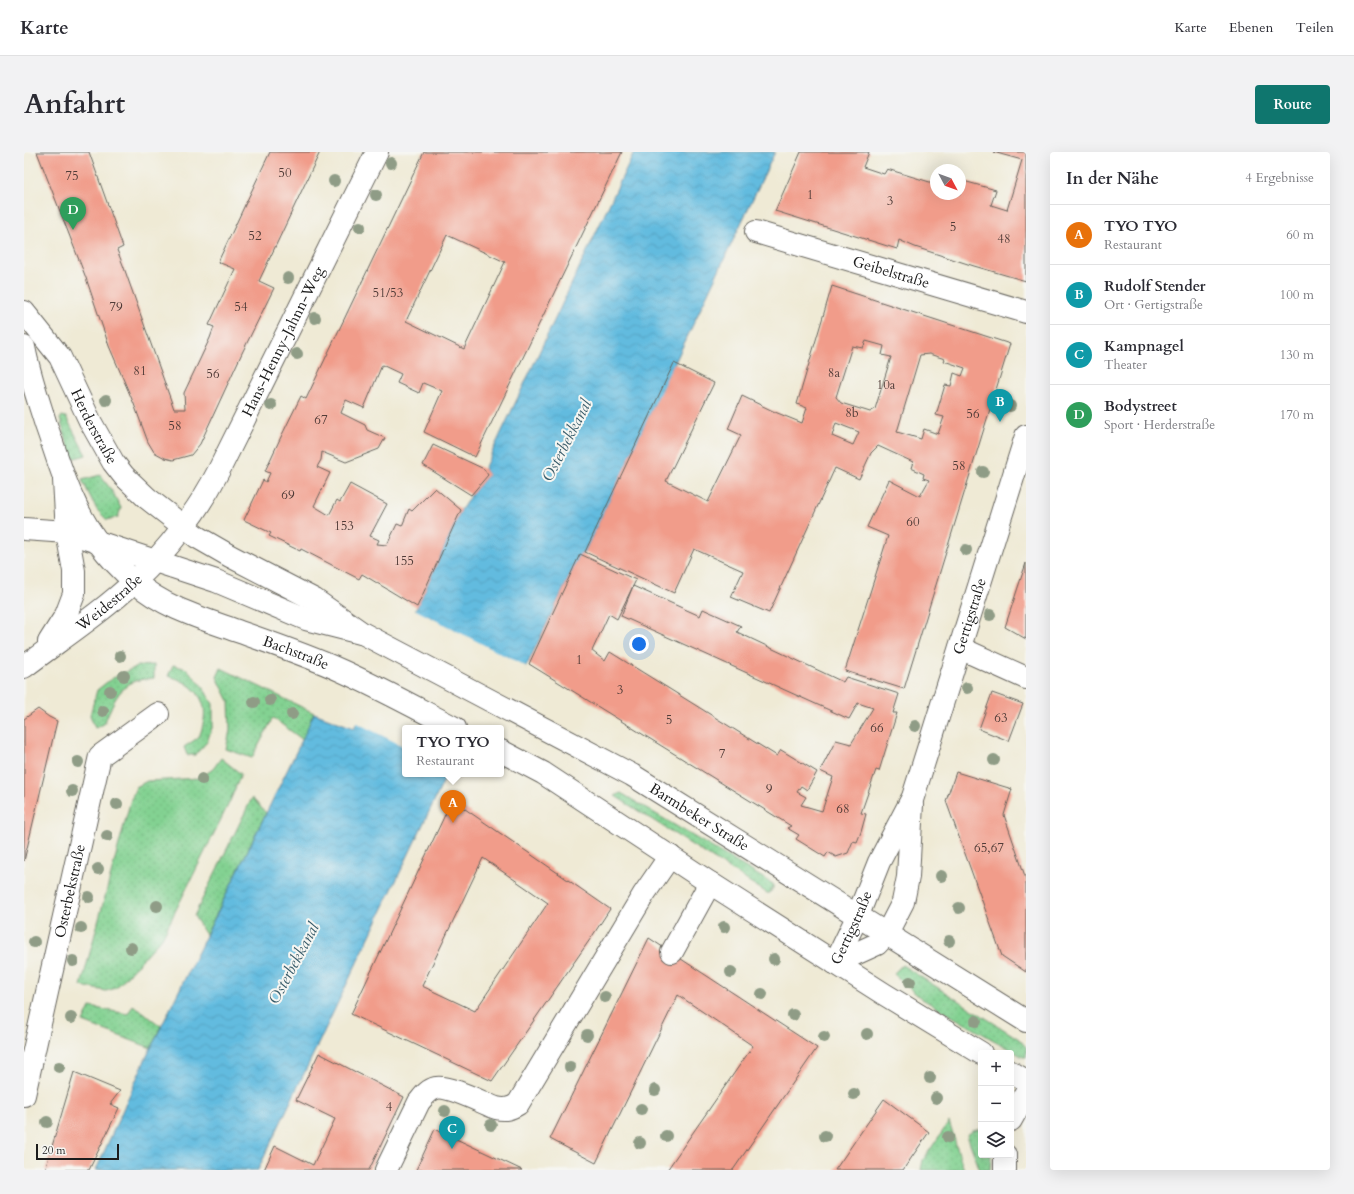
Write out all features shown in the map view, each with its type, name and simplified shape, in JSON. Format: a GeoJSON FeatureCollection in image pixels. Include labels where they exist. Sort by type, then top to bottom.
{"type":"FeatureCollection","features":[{"type":"Feature","properties":{"kind":"street","name":"Hans-Henny-Jahnn-Weg"},"geometry":{"type":"LineString","coordinates":[[182,526],[213,482],[377,152]]}},
{"type":"Feature","properties":{"kind":"street","name":"Geibelstraße"},"geometry":{"type":"LineString","coordinates":[[756,232],[1026,312]]}},
{"type":"Feature","properties":{"kind":"street","name":"Herderstraße"},"geometry":{"type":"LineString","coordinates":[[24,312],[60,357],[90,421],[113,462],[124,476],[147,498],[182,526]]}},
{"type":"Feature","properties":{"kind":"street"},"geometry":{"type":"LineString","coordinates":[[24,347],[28,370],[64,476],[78,509],[99,542],[134,582]]}},
{"type":"Feature","properties":{"kind":"street","name":"Gertigstraße"},"geometry":{"type":"LineString","coordinates":[[835,963],[858,916],[879,862],[913,797],[1026,436]]}},
{"type":"Feature","properties":{"kind":"street"},"geometry":{"type":"LineString","coordinates":[[32,662],[58,630],[66,615],[74,594],[74,571],[67,532],[64,476]]}},
{"type":"Feature","properties":{"kind":"street","name":"Weidestraße"},"geometry":{"type":"LineString","coordinates":[[32,662],[103,608],[134,582],[154,562],[182,526]]}},
{"type":"Feature","properties":{"kind":"street"},"geometry":{"type":"LineString","coordinates":[[182,526],[230,556],[315,600],[362,633]]}},
{"type":"Feature","properties":{"kind":"street"},"geometry":{"type":"LineString","coordinates":[[24,529],[67,532],[216,582],[306,619],[362,633]]}},
{"type":"Feature","properties":{"kind":"street","name":"Bachstraße"},"geometry":{"type":"LineString","coordinates":[[134,582],[156,597],[197,617],[342,670],[449,725]]}},
{"type":"Feature","properties":{"kind":"street","name":"Barmbeker Straße"},"geometry":{"type":"LineString","coordinates":[[362,633],[632,775],[1026,1021]]}},
{"type":"Feature","properties":{"kind":"street"},"geometry":{"type":"LineString","coordinates":[[960,648],[1026,678]]}},
{"type":"Feature","properties":{"kind":"street","name":"Osterbekstraße"},"geometry":{"type":"LineString","coordinates":[[24,1095],[100,756],[158,714]]}},
{"type":"Feature","properties":{"kind":"street"},"geometry":{"type":"LineString","coordinates":[[504,753],[543,773],[835,963],[978,1051]]}},
{"type":"Feature","properties":{"kind":"street","name":"Gertigstraße"},"geometry":{"type":"LineString","coordinates":[[835,963],[878,944],[887,933],[903,902],[908,877],[913,797]]}},
{"type":"Feature","properties":{"kind":"street"},"geometry":{"type":"LineString","coordinates":[[386,1170],[419,1102],[427,1092],[436,1088],[446,1088],[504,1110],[518,1104],[644,894],[670,856]]}},
{"type":"Feature","properties":{"kind":"street"},"geometry":{"type":"LineString","coordinates":[[672,952],[710,883]]}},
{"type":"Feature","properties":{"kind":"street"},"geometry":{"type":"LineString","coordinates":[[1014,1074],[1026,1081]]}},
{"type":"Feature","properties":{"kind":"street"},"geometry":{"type":"LineString","coordinates":[[1014,1115],[1026,1093]]}},
{"type":"Feature","properties":{"kind":"street"},"geometry":{"type":"LineString","coordinates":[[1005,1158],[1005,1170]]}},
{"type":"Feature","properties":{"kind":"green space"},"geometry":{"type":"Polygon","coordinates":[[[62,416],[66,417],[86,455],[72,459],[60,419],[62,416]]]}},
{"type":"Feature","properties":{"kind":"green space"},"geometry":{"type":"Polygon","coordinates":[[[100,475],[112,491],[121,508],[118,517],[107,520],[97,510],[82,480],[100,475]]]}},
{"type":"Feature","properties":{"kind":"green space"},"geometry":{"type":"Polygon","coordinates":[[[154,665],[154,678],[135,681],[124,688],[115,699],[104,724],[95,728],[90,715],[97,690],[111,679],[138,666],[154,665]]]}},
{"type":"Feature","properties":{"kind":"green space"},"geometry":{"type":"Polygon","coordinates":[[[173,665],[187,669],[202,686],[213,704],[213,725],[207,742],[195,755],[187,755],[184,747],[200,735],[203,724],[204,707],[197,692],[184,682],[168,676],[173,665]]]}},
{"type":"Feature","properties":{"kind":"green space"},"geometry":{"type":"Polygon","coordinates":[[[221,668],[314,713],[303,740],[273,718],[252,758],[226,749],[230,730],[229,701],[217,677],[221,668]]]}},
{"type":"Feature","properties":{"kind":"green space"},"geometry":{"type":"Polygon","coordinates":[[[221,758],[241,774],[230,801],[162,938],[116,988],[106,991],[81,986],[131,799],[136,787],[147,781],[200,778],[213,769],[221,758]]]}},
{"type":"Feature","properties":{"kind":"green space"},"geometry":{"type":"Polygon","coordinates":[[[621,793],[773,884],[773,888],[770,893],[767,893],[615,796],[621,793]]]}},
{"type":"Feature","properties":{"kind":"green space"},"geometry":{"type":"Polygon","coordinates":[[[252,798],[266,813],[206,935],[194,916],[252,798]]]}},
{"type":"Feature","properties":{"kind":"green space"},"geometry":{"type":"Polygon","coordinates":[[[902,965],[1019,1039],[1026,1047],[1026,1057],[1023,1057],[1014,1052],[1014,1050],[1011,1050],[922,999],[894,973],[902,965]]]}},
{"type":"Feature","properties":{"kind":"green space"},"geometry":{"type":"Polygon","coordinates":[[[133,1005],[161,1026],[151,1048],[83,1022],[90,1007],[128,1014],[133,1005]]]}},
{"type":"Feature","properties":{"kind":"green space"},"geometry":{"type":"Polygon","coordinates":[[[949,1122],[964,1170],[921,1170],[923,1160],[949,1122]]]}},
{"type":"Feature","properties":{"kind":"green space"},"geometry":{"type":"Polygon","coordinates":[[[978,1130],[978,1158],[991,1158],[990,1170],[980,1170],[967,1135],[978,1130]]]}},
{"type":"Feature","properties":{"kind":"water","name":"Osterbekkanal"},"geometry":{"type":"Polygon","coordinates":[[[634,152],[775,152],[585,552],[580,555],[525,669],[506,661],[410,725],[402,725],[402,777],[446,777],[258,1170],[96,1170],[145,1060],[314,713],[354,728],[417,607],[461,510],[471,495],[488,475],[484,469],[634,152]]]}},
{"type":"Feature","properties":{"kind":"pier"},"geometry":{"type":"Polygon","coordinates":[[[414,609],[527,667],[524,671],[507,663],[475,725],[402,725],[402,746],[355,722],[414,609]]]}},
{"type":"Feature","properties":{"kind":"building"},"geometry":{"type":"Polygon","coordinates":[[[37,152],[89,152],[123,247],[117,250],[174,409],[185,409],[184,393],[210,338],[214,327],[209,325],[235,269],[218,262],[270,152],[320,152],[259,281],[274,288],[200,444],[191,455],[173,460],[165,458],[154,452],[148,442],[134,404],[109,346],[86,278],[37,152]]]}},
{"type":"Feature","properties":{"kind":"building"},"geometry":{"type":"Polygon","coordinates":[[[424,152],[622,152],[475,457],[424,432],[442,391],[423,383],[419,393],[397,383],[401,374],[382,365],[364,408],[346,400],[341,413],[365,425],[367,430],[385,438],[379,449],[346,462],[322,452],[321,460],[317,467],[330,473],[314,506],[329,515],[337,500],[340,502],[350,484],[387,504],[370,536],[379,540],[377,544],[387,545],[397,524],[402,526],[409,509],[412,511],[435,488],[461,510],[417,607],[362,574],[359,579],[301,549],[300,551],[269,536],[271,533],[244,520],[263,480],[266,482],[270,473],[265,471],[301,396],[306,399],[424,152]],[[447,235],[406,321],[464,349],[505,262],[447,235]]]}},
{"type":"Feature","properties":{"kind":"building"},"geometry":{"type":"Polygon","coordinates":[[[801,152],[869,152],[863,167],[884,174],[887,169],[930,182],[930,200],[966,200],[966,182],[996,190],[991,205],[1007,210],[1022,160],[993,152],[1026,152],[1026,281],[915,247],[899,240],[897,249],[775,211],[801,152]]]}},
{"type":"Feature","properties":{"kind":"building"},"geometry":{"type":"Polygon","coordinates":[[[832,286],[1010,344],[904,689],[845,671],[888,536],[867,527],[889,480],[920,496],[929,480],[923,478],[924,474],[911,468],[913,462],[878,446],[871,453],[859,479],[835,468],[769,613],[731,597],[743,571],[694,549],[674,593],[585,552],[674,363],[714,383],[666,481],[708,502],[741,435],[728,429],[742,396],[802,423],[807,408],[797,404],[832,286]],[[866,341],[863,348],[852,346],[836,397],[841,403],[870,412],[875,409],[891,357],[882,355],[884,346],[866,341]],[[929,354],[920,355],[897,432],[921,439],[924,429],[938,434],[944,417],[936,415],[945,385],[951,386],[954,373],[962,376],[965,368],[929,354]],[[836,423],[832,436],[853,445],[859,432],[836,423]]]}},
{"type":"Feature","properties":{"kind":"building"},"geometry":{"type":"Polygon","coordinates":[[[433,445],[484,469],[488,475],[471,495],[423,465],[433,445]]]}},
{"type":"Feature","properties":{"kind":"building"},"geometry":{"type":"Polygon","coordinates":[[[580,554],[636,580],[633,586],[700,616],[703,609],[741,626],[737,632],[843,682],[846,677],[899,694],[893,713],[897,713],[879,771],[876,770],[861,813],[866,814],[861,832],[857,842],[853,841],[848,853],[836,857],[828,852],[825,857],[796,839],[799,835],[787,828],[791,826],[529,664],[580,554]],[[633,587],[617,619],[609,614],[592,651],[605,661],[610,652],[777,756],[781,750],[817,772],[807,790],[801,786],[797,792],[806,797],[801,805],[822,811],[833,777],[820,771],[836,740],[851,744],[873,708],[858,703],[849,719],[621,616],[633,587]]]}},
{"type":"Feature","properties":{"kind":"building"},"geometry":{"type":"Polygon","coordinates":[[[1026,563],[1026,639],[1005,627],[1026,563]]]}},
{"type":"Feature","properties":{"kind":"building"},"geometry":{"type":"Polygon","coordinates":[[[992,693],[1023,704],[1009,741],[979,729],[992,693]]]}},
{"type":"Feature","properties":{"kind":"building"},"geometry":{"type":"Polygon","coordinates":[[[38,709],[57,721],[24,861],[24,719],[38,709]]]}},
{"type":"Feature","properties":{"kind":"building"},"geometry":{"type":"Polygon","coordinates":[[[956,772],[1012,789],[1004,815],[1026,879],[1026,972],[1002,956],[946,801],[956,772]]]}},
{"type":"Feature","properties":{"kind":"building"},"geometry":{"type":"Polygon","coordinates":[[[452,800],[610,909],[492,1081],[351,1014],[452,800]],[[483,858],[422,986],[475,1011],[548,903],[483,858]]]}},
{"type":"Feature","properties":{"kind":"building"},"geometry":{"type":"Polygon","coordinates":[[[649,938],[817,1048],[733,1170],[667,1170],[753,1046],[678,995],[596,1163],[550,1139],[649,938]]]}},
{"type":"Feature","properties":{"kind":"building"},"geometry":{"type":"Polygon","coordinates":[[[319,1053],[404,1097],[369,1170],[264,1170],[275,1146],[313,1165],[335,1119],[296,1100],[319,1053]]]}},
{"type":"Feature","properties":{"kind":"building"},"geometry":{"type":"Polygon","coordinates":[[[74,1072],[120,1091],[110,1104],[119,1108],[89,1170],[45,1170],[74,1072]]]}},
{"type":"Feature","properties":{"kind":"building"},"geometry":{"type":"Polygon","coordinates":[[[884,1099],[929,1132],[903,1170],[835,1170],[884,1099]]]}},
{"type":"Feature","properties":{"kind":"building"},"geometry":{"type":"Polygon","coordinates":[[[435,1129],[522,1170],[416,1170],[435,1129]]]}},
{"type":"Feature","properties":{"kind":"place","name":"Bodystreet"},"geometry":{"type":"Point","coordinates":[73,230]}},
{"type":"Feature","properties":{"kind":"place","name":"Rudolf Stender"},"geometry":{"type":"Point","coordinates":[1000,422]}},
{"type":"Feature","properties":{"kind":"place","name":"TYO TYO"},"geometry":{"type":"Point","coordinates":[453,823]}},
{"type":"Feature","properties":{"kind":"place","name":"Kampnagel"},"geometry":{"type":"Point","coordinates":[452,1149]}}]}
